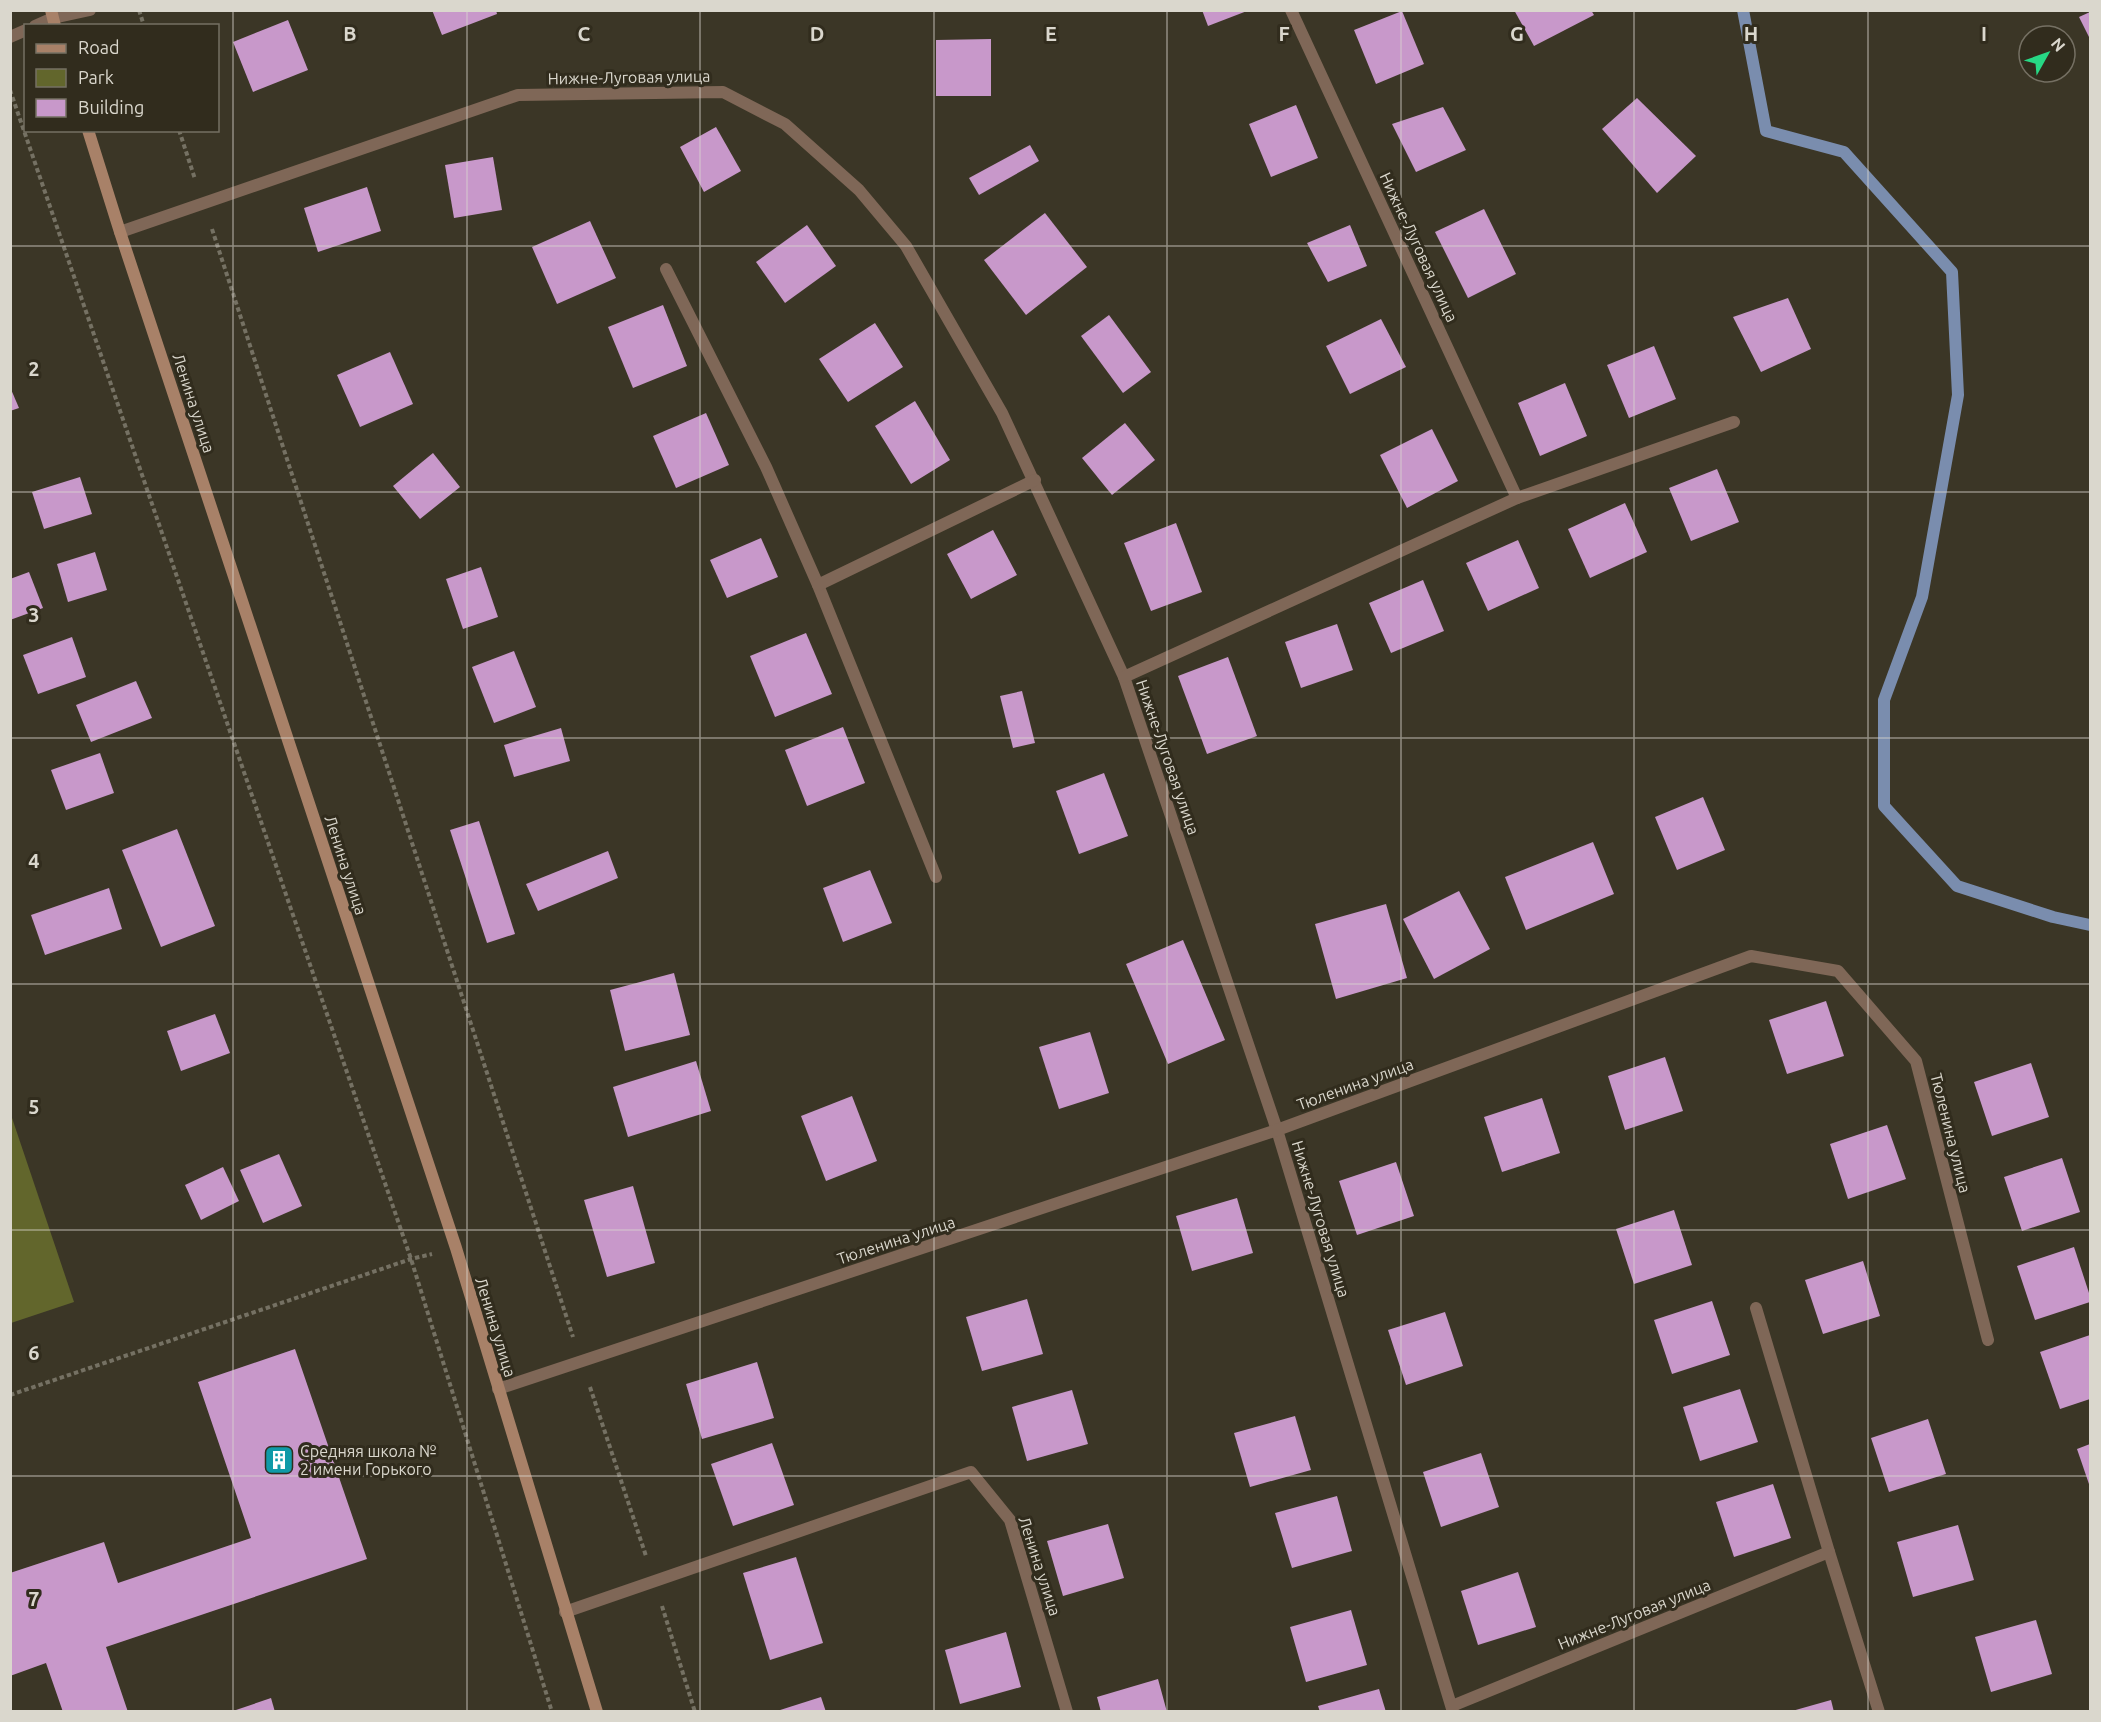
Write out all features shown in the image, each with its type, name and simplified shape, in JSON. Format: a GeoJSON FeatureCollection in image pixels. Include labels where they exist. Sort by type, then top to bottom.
{"type":"FeatureCollection","features":[{"type":"Feature","properties":{"kind":"main road","name":"Ленина улица"},"geometry":{"type":"LineString","coordinates":[[89,132],[456,1248],[597,1712]]}},
{"type":"Feature","properties":{"kind":"street"},"geometry":{"type":"LineString","coordinates":[[53,18],[90,10]]}},
{"type":"Feature","properties":{"kind":"street","name":"Нижне-Луговая улица"},"geometry":{"type":"LineString","coordinates":[[1291,10],[1518,498]]}},
{"type":"Feature","properties":{"kind":"street"},"geometry":{"type":"LineString","coordinates":[[10,37],[24,31]]}},
{"type":"Feature","properties":{"kind":"street","name":"Нижне-Луговая улица"},"geometry":{"type":"LineString","coordinates":[[120,232],[518,95],[723,92],[785,124],[859,190],[906,246],[1002,413],[1035,480],[1124,677],[1277,1131],[1452,1709],[1829,1552]]}},
{"type":"Feature","properties":{"kind":"street"},"geometry":{"type":"LineString","coordinates":[[666,269],[766,467],[818,585],[936,877]]}},
{"type":"Feature","properties":{"kind":"street","name":"Нижне-Луговая улица"},"geometry":{"type":"LineString","coordinates":[[1124,677],[1518,498],[1734,422]]}},
{"type":"Feature","properties":{"kind":"street"},"geometry":{"type":"LineString","coordinates":[[818,585],[1035,480]]}},
{"type":"Feature","properties":{"kind":"street","name":"Тюленина улица"},"geometry":{"type":"LineString","coordinates":[[498,1389],[1277,1131],[1751,956],[1838,971],[1916,1061],[1988,1340]]}},
{"type":"Feature","properties":{"kind":"street"},"geometry":{"type":"LineString","coordinates":[[1756,1308],[1879,1712]]}},
{"type":"Feature","properties":{"kind":"street","name":"Ленина улица"},"geometry":{"type":"LineString","coordinates":[[565,1612],[971,1472],[1010,1520],[1067,1712]]}},
{"type":"Feature","properties":{"kind":"path"},"geometry":{"type":"LineString","coordinates":[[10,90],[24,131]]}},
{"type":"Feature","properties":{"kind":"path"},"geometry":{"type":"LineString","coordinates":[[24,132],[411,1259],[552,1712]]}},
{"type":"Feature","properties":{"kind":"path"},"geometry":{"type":"LineString","coordinates":[[180,132],[581,1362],[655,1581],[695,1712]]}},
{"type":"Feature","properties":{"kind":"path"},"geometry":{"type":"LineString","coordinates":[[10,1395],[411,1259],[456,1248]]}},
{"type":"Feature","properties":{"kind":"green space"},"geometry":{"type":"Polygon","coordinates":[[[10,1112],[74,1302],[11,1323],[10,1323],[10,1112]]]}},
{"type":"Feature","properties":{"kind":"building"},"geometry":{"type":"Polygon","coordinates":[[[432,10],[496,10],[497,14],[442,35],[432,10]]]}},
{"type":"Feature","properties":{"kind":"building"},"geometry":{"type":"Polygon","coordinates":[[[1202,10],[1247,10],[1247,11],[1208,26],[1202,10]]]}},
{"type":"Feature","properties":{"kind":"building"},"geometry":{"type":"Polygon","coordinates":[[[1514,10],[1591,10],[1594,15],[1534,46],[1514,10]]]}},
{"type":"Feature","properties":{"kind":"building"},"geometry":{"type":"Polygon","coordinates":[[[1402,11],[1424,64],[1376,84],[1354,30],[1402,11]]]}},
{"type":"Feature","properties":{"kind":"building"},"geometry":{"type":"Polygon","coordinates":[[[2090,12],[2090,39],[2079,17],[2090,12]]]}},
{"type":"Feature","properties":{"kind":"building"},"geometry":{"type":"Polygon","coordinates":[[[288,20],[308,70],[253,92],[233,42],[288,20]]]}},
{"type":"Feature","properties":{"kind":"building"},"geometry":{"type":"Polygon","coordinates":[[[991,39],[991,96],[936,96],[936,40],[991,39]]]}},
{"type":"Feature","properties":{"kind":"building"},"geometry":{"type":"Polygon","coordinates":[[[1637,98],[1696,156],[1657,193],[1602,129],[1637,98]]]}},
{"type":"Feature","properties":{"kind":"building"},"geometry":{"type":"Polygon","coordinates":[[[1296,105],[1318,158],[1271,177],[1249,124],[1296,105]]]}},
{"type":"Feature","properties":{"kind":"building"},"geometry":{"type":"Polygon","coordinates":[[[1443,107],[1466,150],[1416,172],[1392,124],[1443,107]]]}},
{"type":"Feature","properties":{"kind":"building"},"geometry":{"type":"Polygon","coordinates":[[[716,127],[741,171],[704,192],[680,147],[716,127]]]}},
{"type":"Feature","properties":{"kind":"building"},"geometry":{"type":"Polygon","coordinates":[[[1030,145],[1039,161],[979,195],[969,178],[1030,145]]]}},
{"type":"Feature","properties":{"kind":"building"},"geometry":{"type":"Polygon","coordinates":[[[493,157],[502,210],[454,218],[445,165],[493,157]]]}},
{"type":"Feature","properties":{"kind":"building"},"geometry":{"type":"Polygon","coordinates":[[[367,187],[381,231],[318,252],[304,208],[367,187]]]}},
{"type":"Feature","properties":{"kind":"building"},"geometry":{"type":"Polygon","coordinates":[[[1484,209],[1516,274],[1468,298],[1435,232],[1484,209]]]}},
{"type":"Feature","properties":{"kind":"building"},"geometry":{"type":"Polygon","coordinates":[[[1045,213],[1087,267],[1026,315],[984,260],[1045,213]]]}},
{"type":"Feature","properties":{"kind":"building"},"geometry":{"type":"Polygon","coordinates":[[[590,221],[616,278],[557,304],[532,247],[590,221]]]}},
{"type":"Feature","properties":{"kind":"building"},"geometry":{"type":"Polygon","coordinates":[[[807,225],[836,266],[785,303],[756,262],[807,225]]]}},
{"type":"Feature","properties":{"kind":"building"},"geometry":{"type":"Polygon","coordinates":[[[1350,225],[1367,266],[1328,282],[1307,243],[1350,225]]]}},
{"type":"Feature","properties":{"kind":"building"},"geometry":{"type":"Polygon","coordinates":[[[1788,298],[1811,349],[1761,372],[1733,317],[1788,298]]]}},
{"type":"Feature","properties":{"kind":"building"},"geometry":{"type":"Polygon","coordinates":[[[663,305],[687,366],[633,388],[608,327],[663,305]]]}},
{"type":"Feature","properties":{"kind":"building"},"geometry":{"type":"Polygon","coordinates":[[[1109,315],[1151,372],[1123,393],[1081,336],[1109,315]]]}},
{"type":"Feature","properties":{"kind":"building"},"geometry":{"type":"Polygon","coordinates":[[[1381,319],[1406,367],[1350,394],[1326,346],[1381,319]]]}},
{"type":"Feature","properties":{"kind":"building"},"geometry":{"type":"Polygon","coordinates":[[[875,323],[903,367],[848,402],[819,359],[875,323]]]}},
{"type":"Feature","properties":{"kind":"building"},"geometry":{"type":"Polygon","coordinates":[[[1654,346],[1676,399],[1629,418],[1607,365],[1654,346]]]}},
{"type":"Feature","properties":{"kind":"building"},"geometry":{"type":"Polygon","coordinates":[[[390,352],[413,404],[360,427],[337,375],[390,352]]]}},
{"type":"Feature","properties":{"kind":"building"},"geometry":{"type":"Polygon","coordinates":[[[1565,383],[1587,436],[1540,456],[1518,403],[1565,383]]]}},
{"type":"Feature","properties":{"kind":"building"},"geometry":{"type":"Polygon","coordinates":[[[10,387],[19,408],[10,411],[10,387]]]}},
{"type":"Feature","properties":{"kind":"building"},"geometry":{"type":"Polygon","coordinates":[[[915,401],[950,460],[911,484],[875,426],[915,401]]]}},
{"type":"Feature","properties":{"kind":"building"},"geometry":{"type":"Polygon","coordinates":[[[706,413],[729,465],[676,488],[653,436],[706,413]]]}},
{"type":"Feature","properties":{"kind":"building"},"geometry":{"type":"Polygon","coordinates":[[[1125,423],[1155,460],[1112,495],[1082,458],[1125,423]]]}},
{"type":"Feature","properties":{"kind":"building"},"geometry":{"type":"Polygon","coordinates":[[[1432,429],[1458,481],[1407,508],[1380,455],[1432,429]]]}},
{"type":"Feature","properties":{"kind":"building"},"geometry":{"type":"Polygon","coordinates":[[[433,453],[460,487],[420,519],[393,486],[433,453]]]}},
{"type":"Feature","properties":{"kind":"building"},"geometry":{"type":"Polygon","coordinates":[[[1717,469],[1739,522],[1691,541],[1669,488],[1717,469]]]}},
{"type":"Feature","properties":{"kind":"building"},"geometry":{"type":"Polygon","coordinates":[[[80,477],[92,514],[44,529],[32,492],[80,477]]]}},
{"type":"Feature","properties":{"kind":"building"},"geometry":{"type":"Polygon","coordinates":[[[1625,503],[1647,552],[1590,578],[1568,529],[1625,503]]]}},
{"type":"Feature","properties":{"kind":"building"},"geometry":{"type":"Polygon","coordinates":[[[1176,523],[1202,592],[1151,611],[1124,543],[1176,523]]]}},
{"type":"Feature","properties":{"kind":"building"},"geometry":{"type":"Polygon","coordinates":[[[993,530],[1017,575],[971,599],[947,554],[993,530]]]}},
{"type":"Feature","properties":{"kind":"building"},"geometry":{"type":"Polygon","coordinates":[[[761,538],[778,577],[727,598],[710,560],[761,538]]]}},
{"type":"Feature","properties":{"kind":"building"},"geometry":{"type":"Polygon","coordinates":[[[1518,540],[1539,588],[1488,611],[1466,563],[1518,540]]]}},
{"type":"Feature","properties":{"kind":"building"},"geometry":{"type":"Polygon","coordinates":[[[95,552],[107,590],[68,602],[57,564],[95,552]]]}},
{"type":"Feature","properties":{"kind":"building"},"geometry":{"type":"Polygon","coordinates":[[[481,567],[498,617],[463,629],[446,579],[481,567]]]}},
{"type":"Feature","properties":{"kind":"building"},"geometry":{"type":"Polygon","coordinates":[[[29,572],[43,608],[10,620],[10,579],[29,572]]]}},
{"type":"Feature","properties":{"kind":"building"},"geometry":{"type":"Polygon","coordinates":[[[1423,580],[1444,631],[1391,653],[1369,603],[1423,580]]]}},
{"type":"Feature","properties":{"kind":"building"},"geometry":{"type":"Polygon","coordinates":[[[1337,624],[1353,670],[1301,688],[1285,642],[1337,624]]]}},
{"type":"Feature","properties":{"kind":"building"},"geometry":{"type":"Polygon","coordinates":[[[806,633],[832,694],[775,717],[750,656],[806,633]]]}},
{"type":"Feature","properties":{"kind":"building"},"geometry":{"type":"Polygon","coordinates":[[[72,637],[86,677],[38,694],[23,655],[72,637]]]}},
{"type":"Feature","properties":{"kind":"building"},"geometry":{"type":"Polygon","coordinates":[[[514,651],[536,707],[494,723],[472,667],[514,651]]]}},
{"type":"Feature","properties":{"kind":"building"},"geometry":{"type":"Polygon","coordinates":[[[1228,657],[1257,736],[1207,754],[1178,676],[1228,657]]]}},
{"type":"Feature","properties":{"kind":"building"},"geometry":{"type":"Polygon","coordinates":[[[136,681],[152,718],[91,742],[76,705],[136,681]]]}},
{"type":"Feature","properties":{"kind":"building"},"geometry":{"type":"Polygon","coordinates":[[[1022,691],[1035,743],[1013,748],[1000,696],[1022,691]]]}},
{"type":"Feature","properties":{"kind":"building"},"geometry":{"type":"Polygon","coordinates":[[[843,727],[865,783],[807,806],[785,750],[843,727]]]}},
{"type":"Feature","properties":{"kind":"building"},"geometry":{"type":"Polygon","coordinates":[[[561,728],[570,761],[514,777],[504,745],[561,728]]]}},
{"type":"Feature","properties":{"kind":"building"},"geometry":{"type":"Polygon","coordinates":[[[100,753],[114,793],[66,810],[51,770],[100,753]]]}},
{"type":"Feature","properties":{"kind":"building"},"geometry":{"type":"Polygon","coordinates":[[[1104,773],[1128,836],[1079,854],[1056,791],[1104,773]]]}},
{"type":"Feature","properties":{"kind":"building"},"geometry":{"type":"Polygon","coordinates":[[[1703,797],[1725,850],[1677,870],[1655,817],[1703,797]]]}},
{"type":"Feature","properties":{"kind":"building"},"geometry":{"type":"Polygon","coordinates":[[[479,821],[515,934],[487,943],[450,830],[479,821]]]}},
{"type":"Feature","properties":{"kind":"building"},"geometry":{"type":"Polygon","coordinates":[[[177,829],[215,926],[161,947],[122,850],[177,829]]]}},
{"type":"Feature","properties":{"kind":"building"},"geometry":{"type":"Polygon","coordinates":[[[1593,842],[1614,894],[1526,930],[1505,877],[1593,842]]]}},
{"type":"Feature","properties":{"kind":"building"},"geometry":{"type":"Polygon","coordinates":[[[608,851],[618,878],[538,911],[526,884],[608,851]]]}},
{"type":"Feature","properties":{"kind":"building"},"geometry":{"type":"Polygon","coordinates":[[[870,870],[892,923],[843,942],[823,888],[870,870]]]}},
{"type":"Feature","properties":{"kind":"building"},"geometry":{"type":"Polygon","coordinates":[[[109,888],[122,929],[45,955],[31,915],[109,888]]]}},
{"type":"Feature","properties":{"kind":"building"},"geometry":{"type":"Polygon","coordinates":[[[1459,891],[1490,949],[1434,979],[1403,919],[1459,891]]]}},
{"type":"Feature","properties":{"kind":"building"},"geometry":{"type":"Polygon","coordinates":[[[1386,904],[1407,978],[1336,999],[1315,924],[1386,904]]]}},
{"type":"Feature","properties":{"kind":"building"},"geometry":{"type":"Polygon","coordinates":[[[1183,940],[1225,1040],[1168,1064],[1126,964],[1183,940]]]}},
{"type":"Feature","properties":{"kind":"building"},"geometry":{"type":"Polygon","coordinates":[[[674,973],[690,1035],[625,1051],[610,990],[674,973]]]}},
{"type":"Feature","properties":{"kind":"building"},"geometry":{"type":"Polygon","coordinates":[[[1826,1001],[1844,1056],[1787,1074],[1769,1020],[1826,1001]]]}},
{"type":"Feature","properties":{"kind":"building"},"geometry":{"type":"Polygon","coordinates":[[[215,1014],[230,1053],[181,1071],[167,1031],[215,1014]]]}},
{"type":"Feature","properties":{"kind":"building"},"geometry":{"type":"Polygon","coordinates":[[[1090,1032],[1109,1093],[1059,1109],[1039,1047],[1090,1032]]]}},
{"type":"Feature","properties":{"kind":"building"},"geometry":{"type":"Polygon","coordinates":[[[1665,1057],[1683,1111],[1625,1130],[1608,1076],[1665,1057]]]}},
{"type":"Feature","properties":{"kind":"building"},"geometry":{"type":"Polygon","coordinates":[[[696,1061],[711,1111],[628,1137],[613,1087],[696,1061]]]}},
{"type":"Feature","properties":{"kind":"building"},"geometry":{"type":"Polygon","coordinates":[[[2031,1063],[2049,1117],[1992,1136],[1974,1082],[2031,1063]]]}},
{"type":"Feature","properties":{"kind":"building"},"geometry":{"type":"Polygon","coordinates":[[[852,1096],[877,1161],[826,1181],[801,1116],[852,1096]]]}},
{"type":"Feature","properties":{"kind":"building"},"geometry":{"type":"Polygon","coordinates":[[[1542,1098],[1560,1153],[1502,1172],[1484,1117],[1542,1098]]]}},
{"type":"Feature","properties":{"kind":"building"},"geometry":{"type":"Polygon","coordinates":[[[1887,1125],[1906,1179],[1848,1199],[1830,1144],[1887,1125]]]}},
{"type":"Feature","properties":{"kind":"building"},"geometry":{"type":"Polygon","coordinates":[[[279,1154],[302,1206],[263,1223],[240,1170],[279,1154]]]}},
{"type":"Feature","properties":{"kind":"building"},"geometry":{"type":"Polygon","coordinates":[[[2062,1158],[2080,1212],[2022,1231],[2004,1177],[2062,1158]]]}},
{"type":"Feature","properties":{"kind":"building"},"geometry":{"type":"Polygon","coordinates":[[[1396,1162],[1414,1216],[1357,1235],[1339,1181],[1396,1162]]]}},
{"type":"Feature","properties":{"kind":"building"},"geometry":{"type":"Polygon","coordinates":[[[223,1167],[239,1201],[201,1220],[185,1185],[223,1167]]]}},
{"type":"Feature","properties":{"kind":"building"},"geometry":{"type":"Polygon","coordinates":[[[633,1186],[655,1263],[607,1277],[584,1200],[633,1186]]]}},
{"type":"Feature","properties":{"kind":"building"},"geometry":{"type":"Polygon","coordinates":[[[1237,1198],[1253,1253],[1192,1271],[1176,1216],[1237,1198]]]}},
{"type":"Feature","properties":{"kind":"building"},"geometry":{"type":"Polygon","coordinates":[[[1674,1210],[1692,1265],[1634,1284],[1616,1229],[1674,1210]]]}},
{"type":"Feature","properties":{"kind":"building"},"geometry":{"type":"Polygon","coordinates":[[[2074,1247],[2090,1302],[2035,1320],[2017,1266],[2074,1247]]]}},
{"type":"Feature","properties":{"kind":"building"},"geometry":{"type":"Polygon","coordinates":[[[1863,1261],[1880,1316],[1823,1334],[1805,1280],[1863,1261]]]}},
{"type":"Feature","properties":{"kind":"building"},"geometry":{"type":"Polygon","coordinates":[[[1027,1299],[1043,1354],[982,1371],[966,1317],[1027,1299]]]}},
{"type":"Feature","properties":{"kind":"building"},"geometry":{"type":"Polygon","coordinates":[[[1712,1301],[1730,1355],[1672,1374],[1654,1320],[1712,1301]]]}},
{"type":"Feature","properties":{"kind":"building"},"geometry":{"type":"Polygon","coordinates":[[[1445,1312],[1463,1366],[1406,1385],[1388,1330],[1445,1312]]]}},
{"type":"Feature","properties":{"kind":"building"},"geometry":{"type":"Polygon","coordinates":[[[2090,1335],[2090,1399],[2060,1409],[2040,1352],[2090,1335]]]}},
{"type":"Feature","properties":{"kind":"building","name":"Средняя школа № 2 имени Горького"},"geometry":{"type":"Polygon","coordinates":[[[295,1349],[367,1559],[106,1647],[128,1712],[63,1712],[46,1663],[10,1676],[10,1573],[104,1542],[118,1583],[251,1538],[198,1382],[295,1349]]]}},
{"type":"Feature","properties":{"kind":"building"},"geometry":{"type":"Polygon","coordinates":[[[757,1362],[774,1418],[702,1439],[686,1384],[757,1362]]]}},
{"type":"Feature","properties":{"kind":"building"},"geometry":{"type":"Polygon","coordinates":[[[1740,1389],[1758,1442],[1700,1461],[1683,1407],[1740,1389]]]}},
{"type":"Feature","properties":{"kind":"building"},"geometry":{"type":"Polygon","coordinates":[[[1072,1390],[1088,1444],[1027,1461],[1012,1407],[1072,1390]]]}},
{"type":"Feature","properties":{"kind":"building"},"geometry":{"type":"Polygon","coordinates":[[[1295,1416],[1311,1470],[1250,1487],[1234,1433],[1295,1416]]]}},
{"type":"Feature","properties":{"kind":"building"},"geometry":{"type":"Polygon","coordinates":[[[1928,1419],[1946,1474],[1889,1492],[1871,1438],[1928,1419]]]}},
{"type":"Feature","properties":{"kind":"building"},"geometry":{"type":"Polygon","coordinates":[[[772,1443],[794,1505],[733,1526],[711,1464],[772,1443]]]}},
{"type":"Feature","properties":{"kind":"building"},"geometry":{"type":"Polygon","coordinates":[[[2090,1444],[2090,1487],[2077,1449],[2090,1444]]]}},
{"type":"Feature","properties":{"kind":"building"},"geometry":{"type":"Polygon","coordinates":[[[1481,1453],[1499,1507],[1441,1527],[1423,1472],[1481,1453]]]}},
{"type":"Feature","properties":{"kind":"building"},"geometry":{"type":"Polygon","coordinates":[[[1773,1484],[1791,1538],[1734,1557],[1716,1502],[1773,1484]]]}},
{"type":"Feature","properties":{"kind":"building"},"geometry":{"type":"Polygon","coordinates":[[[1337,1496],[1352,1551],[1292,1568],[1275,1513],[1337,1496]]]}},
{"type":"Feature","properties":{"kind":"building"},"geometry":{"type":"Polygon","coordinates":[[[1108,1524],[1124,1578],[1063,1596],[1047,1541],[1108,1524]]]}},
{"type":"Feature","properties":{"kind":"building"},"geometry":{"type":"Polygon","coordinates":[[[1958,1525],[1974,1580],[1913,1597],[1897,1542],[1958,1525]]]}},
{"type":"Feature","properties":{"kind":"building"},"geometry":{"type":"Polygon","coordinates":[[[796,1557],[823,1643],[770,1660],[743,1573],[796,1557]]]}},
{"type":"Feature","properties":{"kind":"building"},"geometry":{"type":"Polygon","coordinates":[[[1518,1572],[1536,1627],[1478,1645],[1461,1591],[1518,1572]]]}},
{"type":"Feature","properties":{"kind":"building"},"geometry":{"type":"Polygon","coordinates":[[[1351,1610],[1367,1665],[1306,1682],[1290,1627],[1351,1610]]]}},
{"type":"Feature","properties":{"kind":"building"},"geometry":{"type":"Polygon","coordinates":[[[2036,1620],[2052,1674],[1991,1692],[1975,1637],[2036,1620]]]}},
{"type":"Feature","properties":{"kind":"building"},"geometry":{"type":"Polygon","coordinates":[[[1006,1632],[1021,1687],[960,1704],[945,1650],[1006,1632]]]}},
{"type":"Feature","properties":{"kind":"building"},"geometry":{"type":"Polygon","coordinates":[[[1158,1679],[1167,1712],[1101,1712],[1097,1697],[1158,1679]]]}},
{"type":"Feature","properties":{"kind":"building"},"geometry":{"type":"Polygon","coordinates":[[[1379,1689],[1386,1712],[1320,1712],[1318,1706],[1379,1689]]]}},
{"type":"Feature","properties":{"kind":"building"},"geometry":{"type":"Polygon","coordinates":[[[821,1697],[826,1712],[777,1712],[777,1711],[821,1697]]]}},
{"type":"Feature","properties":{"kind":"building"},"geometry":{"type":"Polygon","coordinates":[[[271,1698],[275,1712],[233,1712],[233,1711],[271,1698]]]}},
{"type":"Feature","properties":{"kind":"building"},"geometry":{"type":"Polygon","coordinates":[[[1831,1700],[1834,1712],[1792,1712],[1792,1711],[1831,1700]]]}},
{"type":"Feature","properties":{"kind":"waterway"},"geometry":{"type":"LineString","coordinates":[[1743,10],[1766,131],[1844,152],[1952,272],[1958,395],[1922,597],[1884,700],[1884,806],[1957,886],[2053,917],[2090,925]]}},
{"type":"Feature","properties":{"kind":"place","name":"Средняя школа № 2 имени Горького"},"geometry":{"type":"Point","coordinates":[279,1460]}}]}
